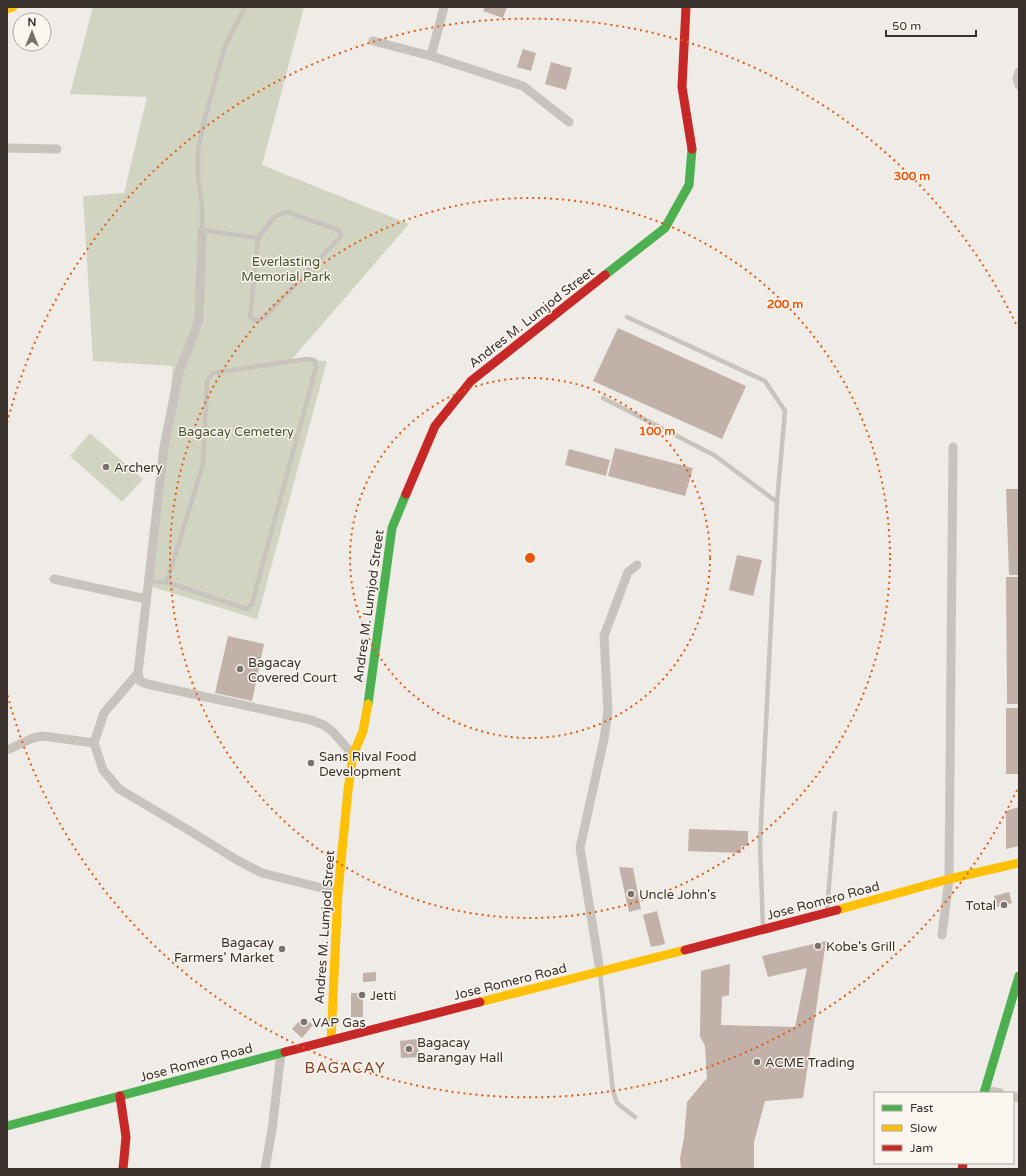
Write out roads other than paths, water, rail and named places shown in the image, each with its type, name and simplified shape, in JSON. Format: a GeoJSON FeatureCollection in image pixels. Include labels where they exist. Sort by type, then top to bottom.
{"type":"FeatureCollection","features":[{"type":"Feature","properties":{"kind":"main road"},"geometry":{"type":"LineString","coordinates":[[7,9],[13,7]]}},
{"type":"Feature","properties":{"kind":"main road","name":"Andres M. Lumjod Street"},"geometry":{"type":"LineString","coordinates":[[331,1040],[338,892],[353,755],[363,731],[366,715],[392,528],[435,426],[471,381],[665,228],[689,185],[692,150],[682,87],[686,7]]}},
{"type":"Feature","properties":{"kind":"main road","name":"Jose Romero Road"},"geometry":{"type":"LineString","coordinates":[[7,1126],[331,1040],[764,930],[949,879],[1019,863]]}},
{"type":"Feature","properties":{"kind":"main road"},"geometry":{"type":"LineString","coordinates":[[985,1091],[1019,976]]}},
{"type":"Feature","properties":{"kind":"main road"},"geometry":{"type":"LineString","coordinates":[[120,1096],[126,1137],[123,1169]]}},
{"type":"Feature","properties":{"kind":"street"},"geometry":{"type":"LineString","coordinates":[[431,56],[444,7]]}},
{"type":"Feature","properties":{"kind":"street"},"geometry":{"type":"LineString","coordinates":[[373,41],[431,56],[523,86],[569,122]]}},
{"type":"Feature","properties":{"kind":"street"},"geometry":{"type":"LineString","coordinates":[[1019,72],[1017,80],[1019,85]]}},
{"type":"Feature","properties":{"kind":"street"},"geometry":{"type":"LineString","coordinates":[[7,148],[57,149]]}},
{"type":"Feature","properties":{"kind":"street"},"geometry":{"type":"LineString","coordinates":[[202,230],[199,318],[179,372],[164,447],[138,673],[140,681],[147,684],[311,720],[324,725],[333,732],[353,755]]}},
{"type":"Feature","properties":{"kind":"street"},"geometry":{"type":"LineString","coordinates":[[942,935],[949,879],[953,447]]}},
{"type":"Feature","properties":{"kind":"street"},"geometry":{"type":"LineString","coordinates":[[600,971],[580,848],[604,738],[608,712],[604,636],[628,572],[637,565]]}},
{"type":"Feature","properties":{"kind":"street"},"geometry":{"type":"LineString","coordinates":[[54,579],[146,599]]}},
{"type":"Feature","properties":{"kind":"street"},"geometry":{"type":"LineString","coordinates":[[138,673],[104,713],[94,743],[103,770],[119,789],[237,860],[262,873],[338,892]]}},
{"type":"Feature","properties":{"kind":"street"},"geometry":{"type":"LineString","coordinates":[[7,750],[33,738],[43,736],[94,743]]}},
{"type":"Feature","properties":{"kind":"street"},"geometry":{"type":"LineString","coordinates":[[266,1169],[281,1053]]}},
{"type":"Feature","properties":{"kind":"lane"},"geometry":{"type":"LineString","coordinates":[[245,7],[225,46],[202,128],[198,151],[198,177],[202,206],[202,230],[258,238]]}},
{"type":"Feature","properties":{"kind":"lane"},"geometry":{"type":"LineString","coordinates":[[287,212],[339,230],[341,236],[265,317],[257,321],[250,317],[258,238],[275,216],[287,212]]}},
{"type":"Feature","properties":{"kind":"lane"},"geometry":{"type":"LineString","coordinates":[[627,317],[766,381],[785,411],[777,502],[760,844],[764,930]]}},
{"type":"Feature","properties":{"kind":"lane"},"geometry":{"type":"LineString","coordinates":[[148,582],[167,582],[247,608],[252,604],[316,367],[314,360],[307,359],[213,373],[207,381],[203,464],[167,582]]}},
{"type":"Feature","properties":{"kind":"lane"},"geometry":{"type":"LineString","coordinates":[[602,398],[714,455],[777,502]]}},
{"type":"Feature","properties":{"kind":"lane"},"geometry":{"type":"LineString","coordinates":[[827,912],[836,813]]}},
{"type":"Feature","properties":{"kind":"lane"},"geometry":{"type":"LineString","coordinates":[[600,971],[613,1091],[617,1103],[635,1117]]}},
{"type":"Feature","properties":{"kind":"place","name":"Archery"},"geometry":{"type":"Point","coordinates":[106,467]}},
{"type":"Feature","properties":{"kind":"place","name":"Bagacay Covered Court"},"geometry":{"type":"Point","coordinates":[240,669]}},
{"type":"Feature","properties":{"kind":"place","name":"Sans Rival Food Development"},"geometry":{"type":"Point","coordinates":[311,763]}},
{"type":"Feature","properties":{"kind":"place","name":"Uncle John's"},"geometry":{"type":"Point","coordinates":[631,894]}},
{"type":"Feature","properties":{"kind":"place","name":"Total"},"geometry":{"type":"Point","coordinates":[1004,905]}},
{"type":"Feature","properties":{"kind":"place","name":"Kobe's Grill"},"geometry":{"type":"Point","coordinates":[818,946]}},
{"type":"Feature","properties":{"kind":"place","name":"Bagacay Farmers' Market"},"geometry":{"type":"Point","coordinates":[282,949]}},
{"type":"Feature","properties":{"kind":"place","name":"Jetti"},"geometry":{"type":"Point","coordinates":[362,995]}},
{"type":"Feature","properties":{"kind":"place","name":"VAP Gas"},"geometry":{"type":"Point","coordinates":[304,1022]}},
{"type":"Feature","properties":{"kind":"place","name":"Bagacay Barangay Hall"},"geometry":{"type":"Point","coordinates":[409,1049]}},
{"type":"Feature","properties":{"kind":"place","name":"ACME Trading"},"geometry":{"type":"Point","coordinates":[757,1062]}},
{"type":"Feature","properties":{"kind":"district","name":"BAGACAY"},"geometry":{"type":"Point","coordinates":[345,1068]}},
{"type":"Feature","properties":{"kind":"park label","name":"Everlasting Memorial Park"},"geometry":{"type":"Point","coordinates":[286,268]}},
{"type":"Feature","properties":{"kind":"park label","name":"Bagacay Cemetery"},"geometry":{"type":"Point","coordinates":[236,431]}}]}
